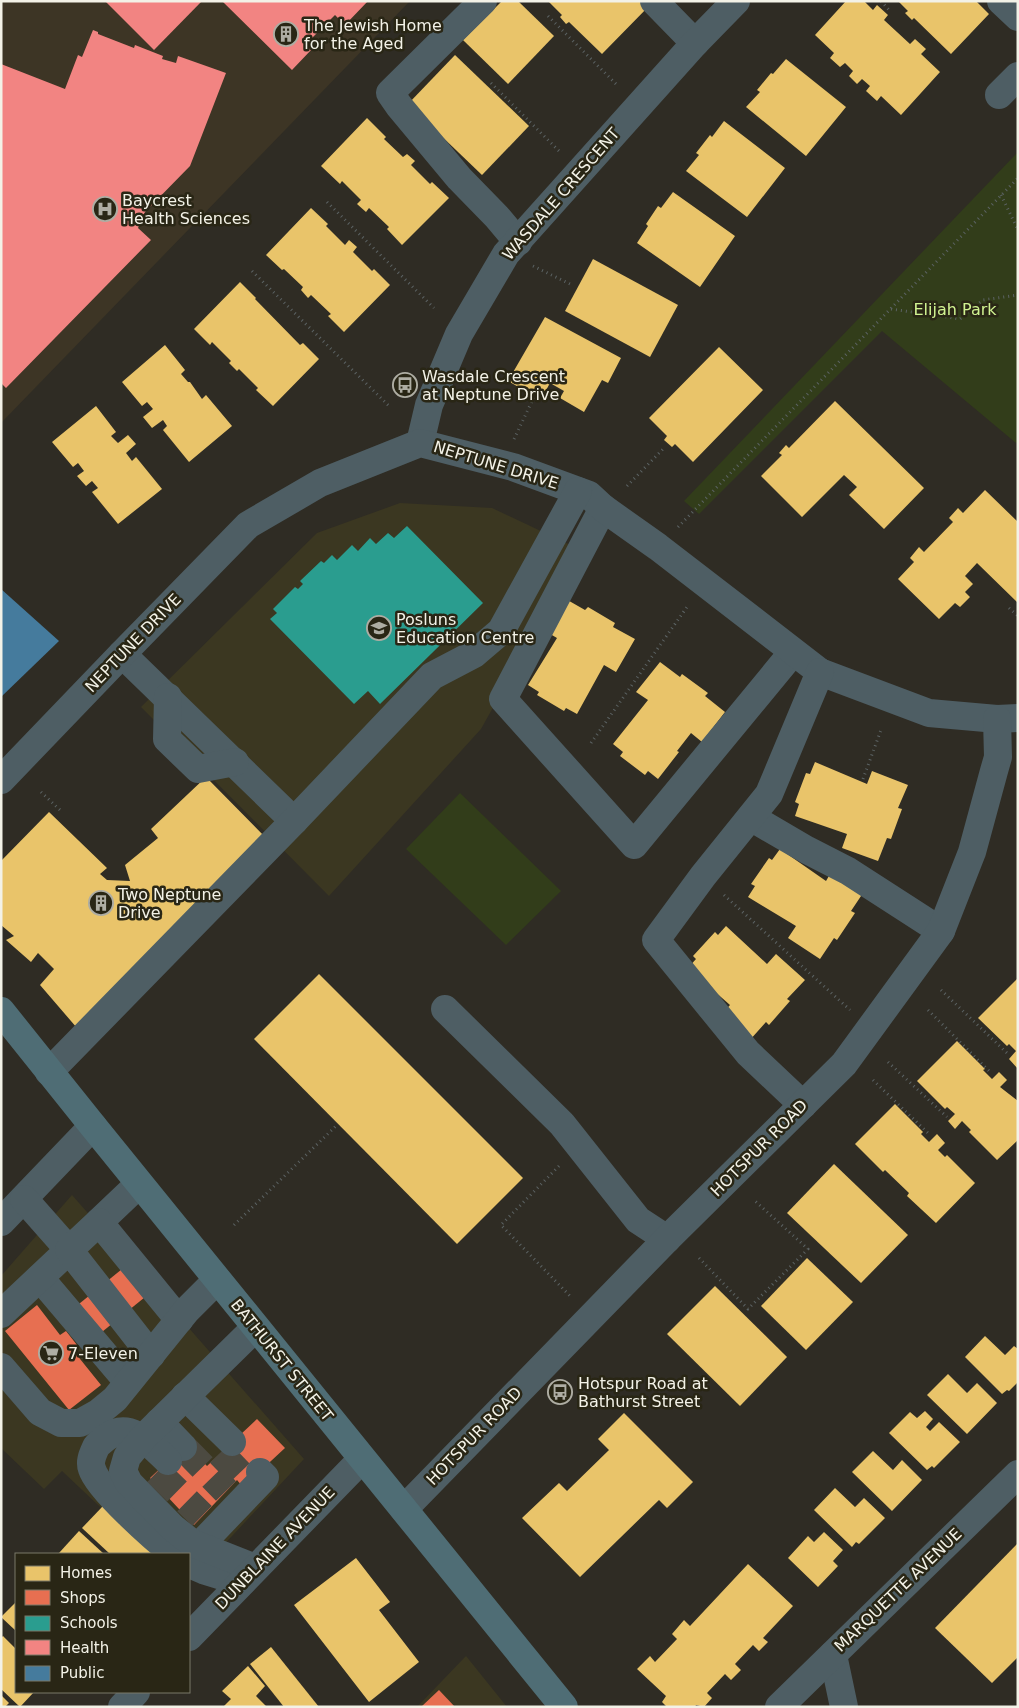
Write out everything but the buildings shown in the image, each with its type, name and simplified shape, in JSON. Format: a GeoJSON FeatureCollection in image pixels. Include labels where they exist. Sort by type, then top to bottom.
{"type":"FeatureCollection","features":[{"type":"Feature","properties":{"kind":"main road","name":"BATHURST STREET"},"geometry":{"type":"LineString","coordinates":[[1,1011],[139,1184],[564,1707]]}},
{"type":"Feature","properties":{"kind":"street"},"geometry":{"type":"LineString","coordinates":[[483,1],[390,93],[459,178],[497,217],[512,248]]}},
{"type":"Feature","properties":{"kind":"street"},"geometry":{"type":"LineString","coordinates":[[654,1],[695,43]]}},
{"type":"Feature","properties":{"kind":"street","name":"WASDALE CRESCENT"},"geometry":{"type":"LineString","coordinates":[[420,443],[429,405],[459,334],[512,248],[695,43],[736,1]]}},
{"type":"Feature","properties":{"kind":"street"},"geometry":{"type":"LineString","coordinates":[[1001,1],[1018,17]]}},
{"type":"Feature","properties":{"kind":"street"},"geometry":{"type":"LineString","coordinates":[[999,96],[1018,76]]}},
{"type":"Feature","properties":{"kind":"street","name":"NEPTUNE DRIVE"},"geometry":{"type":"LineString","coordinates":[[1,780],[248,525],[320,484],[420,443],[513,467],[589,495],[603,508],[658,547],[820,672],[929,713],[1007,719]]}},
{"type":"Feature","properties":{"kind":"street"},"geometry":{"type":"LineString","coordinates":[[49,1072],[294,821],[432,676],[474,654],[501,631],[578,491]]}},
{"type":"Feature","properties":{"kind":"street"},"geometry":{"type":"LineString","coordinates":[[603,508],[503,699],[634,845],[794,652]]}},
{"type":"Feature","properties":{"kind":"street"},"geometry":{"type":"LineString","coordinates":[[122,654],[294,821]]}},
{"type":"Feature","properties":{"kind":"street"},"geometry":{"type":"LineString","coordinates":[[803,1105],[748,1053],[656,940],[704,876],[770,794],[820,672]]}},
{"type":"Feature","properties":{"kind":"street","name":"HOTSPUR ROAD"},"geometry":{"type":"LineString","coordinates":[[404,1509],[667,1239],[844,1064],[941,931],[972,852],[1007,719]]}},
{"type":"Feature","properties":{"kind":"street"},"geometry":{"type":"LineString","coordinates":[[752,818],[848,871],[941,931]]}},
{"type":"Feature","properties":{"kind":"street"},"geometry":{"type":"LineString","coordinates":[[445,1009],[562,1124],[638,1220],[667,1239]]}},
{"type":"Feature","properties":{"kind":"street"},"geometry":{"type":"LineString","coordinates":[[1,1222],[93,1126]]}},
{"type":"Feature","properties":{"kind":"street"},"geometry":{"type":"LineString","coordinates":[[1,1314],[139,1184]]}},
{"type":"Feature","properties":{"kind":"street"},"geometry":{"type":"LineString","coordinates":[[24,1198],[68,1250],[151,1355]]}},
{"type":"Feature","properties":{"kind":"street"},"geometry":{"type":"LineString","coordinates":[[99,1222],[178,1320]]}},
{"type":"Feature","properties":{"kind":"street"},"geometry":{"type":"LineString","coordinates":[[40,1278],[128,1382]]}},
{"type":"Feature","properties":{"kind":"street"},"geometry":{"type":"LineString","coordinates":[[1,1367],[40,1412],[62,1423],[80,1423],[98,1413],[115,1399],[178,1320],[217,1280]]}},
{"type":"Feature","properties":{"kind":"street"},"geometry":{"type":"LineString","coordinates":[[249,1575],[221,1514],[112,1496],[98,1481],[91,1468],[91,1458],[97,1444],[113,1433],[159,1423],[256,1328]]}},
{"type":"Feature","properties":{"kind":"street"},"geometry":{"type":"LineString","coordinates":[[159,1423],[226,1448]]}},
{"type":"Feature","properties":{"kind":"street"},"geometry":{"type":"LineString","coordinates":[[159,1423],[170,1460]]}},
{"type":"Feature","properties":{"kind":"street","name":"DUNBLAINE AVENUE"},"geometry":{"type":"LineString","coordinates":[[190,1636],[362,1458]]}},
{"type":"Feature","properties":{"kind":"street","name":"MARQUETTE AVENUE"},"geometry":{"type":"LineString","coordinates":[[779,1707],[1018,1474]]}},
{"type":"Feature","properties":{"kind":"street"},"geometry":{"type":"LineString","coordinates":[[833,1655],[844,1707]]}},
{"type":"Feature","properties":{"kind":"street"},"geometry":{"type":"LineString","coordinates":[[122,1707],[135,1693]]}},
{"type":"Feature","properties":{"kind":"path"},"geometry":{"type":"LineString","coordinates":[[881,1],[891,12]]}},
{"type":"Feature","properties":{"kind":"path"},"geometry":{"type":"LineString","coordinates":[[548,16],[620,89]]}},
{"type":"Feature","properties":{"kind":"path"},"geometry":{"type":"LineString","coordinates":[[491,83],[559,151]]}},
{"type":"Feature","properties":{"kind":"path"},"geometry":{"type":"LineString","coordinates":[[658,547],[1018,178]]}},
{"type":"Feature","properties":{"kind":"path"},"geometry":{"type":"LineString","coordinates":[[1001,196],[1018,230]]}},
{"type":"Feature","properties":{"kind":"path"},"geometry":{"type":"LineString","coordinates":[[327,202],[434,308]]}},
{"type":"Feature","properties":{"kind":"path"},"geometry":{"type":"LineString","coordinates":[[512,248],[570,284]]}},
{"type":"Feature","properties":{"kind":"path"},"geometry":{"type":"LineString","coordinates":[[252,271],[389,406]]}},
{"type":"Feature","properties":{"kind":"path"},"geometry":{"type":"LineString","coordinates":[[890,309],[960,319],[984,300],[1018,295]]}},
{"type":"Feature","properties":{"kind":"path"},"geometry":{"type":"LineString","coordinates":[[514,439],[536,395]]}},
{"type":"Feature","properties":{"kind":"path"},"geometry":{"type":"LineString","coordinates":[[627,486],[665,447]]}},
{"type":"Feature","properties":{"kind":"path"},"geometry":{"type":"LineString","coordinates":[[591,743],[687,607]]}},
{"type":"Feature","properties":{"kind":"path"},"geometry":{"type":"LineString","coordinates":[[1009,608],[1018,616]]}},
{"type":"Feature","properties":{"kind":"path"},"geometry":{"type":"LineString","coordinates":[[863,779],[881,730]]}},
{"type":"Feature","properties":{"kind":"path"},"geometry":{"type":"LineString","coordinates":[[40,792],[60,810]]}},
{"type":"Feature","properties":{"kind":"path"},"geometry":{"type":"LineString","coordinates":[[704,876],[870,1028]]}},
{"type":"Feature","properties":{"kind":"path"},"geometry":{"type":"LineString","coordinates":[[941,990],[1008,1054]]}},
{"type":"Feature","properties":{"kind":"path"},"geometry":{"type":"LineString","coordinates":[[928,1010],[989,1071]]}},
{"type":"Feature","properties":{"kind":"path"},"geometry":{"type":"LineString","coordinates":[[888,1062],[947,1117]]}},
{"type":"Feature","properties":{"kind":"path"},"geometry":{"type":"LineString","coordinates":[[873,1080],[928,1134]]}},
{"type":"Feature","properties":{"kind":"path"},"geometry":{"type":"LineString","coordinates":[[234,1225],[338,1124]]}},
{"type":"Feature","properties":{"kind":"path"},"geometry":{"type":"LineString","coordinates":[[580,1146],[501,1225],[591,1317]]}},
{"type":"Feature","properties":{"kind":"path"},"geometry":{"type":"LineString","coordinates":[[700,1258],[748,1309],[808,1249],[755,1201]]}},
{"type":"Feature","properties":{"kind":"shaded area","name":"Baycrest Health Sciences"},"geometry":{"type":"Polygon","coordinates":[[[1,1],[410,1],[1,423],[1,1]]]}},
{"type":"Feature","properties":{"kind":"shaded area","name":"Posluns Education Centre"},"geometry":{"type":"Polygon","coordinates":[[[400,503],[492,508],[581,550],[481,729],[329,896],[141,707],[317,533],[400,503]]]}},
{"type":"Feature","properties":{"kind":"shaded area"},"geometry":{"type":"Polygon","coordinates":[[[72,1195],[304,1459],[190,1581],[190,1553],[149,1553],[62,1471],[44,1489],[1,1448],[1,1276],[72,1195]]]}},
{"type":"Feature","properties":{"kind":"shaded area"},"geometry":{"type":"Polygon","coordinates":[[[466,1656],[507,1707],[417,1707],[466,1656]]]}},
{"type":"Feature","properties":{"kind":"green space","name":"Elijah Park"},"geometry":{"type":"Polygon","coordinates":[[[1018,152],[1018,441],[1016,443],[882,331],[699,514],[684,501],[1018,152]]]}},
{"type":"Feature","properties":{"kind":"green space"},"geometry":{"type":"Polygon","coordinates":[[[460,793],[561,891],[506,945],[406,849],[460,793]]]}},
{"type":"Feature","properties":{"kind":"tunnel"},"geometry":{"type":"LineString","coordinates":[[183,1447],[226,1491]]}},
{"type":"Feature","properties":{"kind":"tunnel"},"geometry":{"type":"LineString","coordinates":[[220,1453],[249,1483]]}},
{"type":"Feature","properties":{"kind":"tunnel"},"geometry":{"type":"LineString","coordinates":[[157,1472],[202,1516]]}},
{"type":"Feature","properties":{"kind":"place","name":"The Jewish Home for the Aged"},"geometry":{"type":"Point","coordinates":[286,34]}},
{"type":"Feature","properties":{"kind":"place","name":"Baycrest Health Sciences"},"geometry":{"type":"Point","coordinates":[105,209]}},
{"type":"Feature","properties":{"kind":"place","name":"Wasdale Crescent at Neptune Drive"},"geometry":{"type":"Point","coordinates":[405,385]}},
{"type":"Feature","properties":{"kind":"place","name":"Posluns Education Centre"},"geometry":{"type":"Point","coordinates":[379,628]}},
{"type":"Feature","properties":{"kind":"place","name":"Two Neptune Drive"},"geometry":{"type":"Point","coordinates":[101,903]}},
{"type":"Feature","properties":{"kind":"place","name":"7-Eleven"},"geometry":{"type":"Point","coordinates":[51,1353]}},
{"type":"Feature","properties":{"kind":"place","name":"Hotspur Road at Bathurst Street"},"geometry":{"type":"Point","coordinates":[560,1392]}}]}
